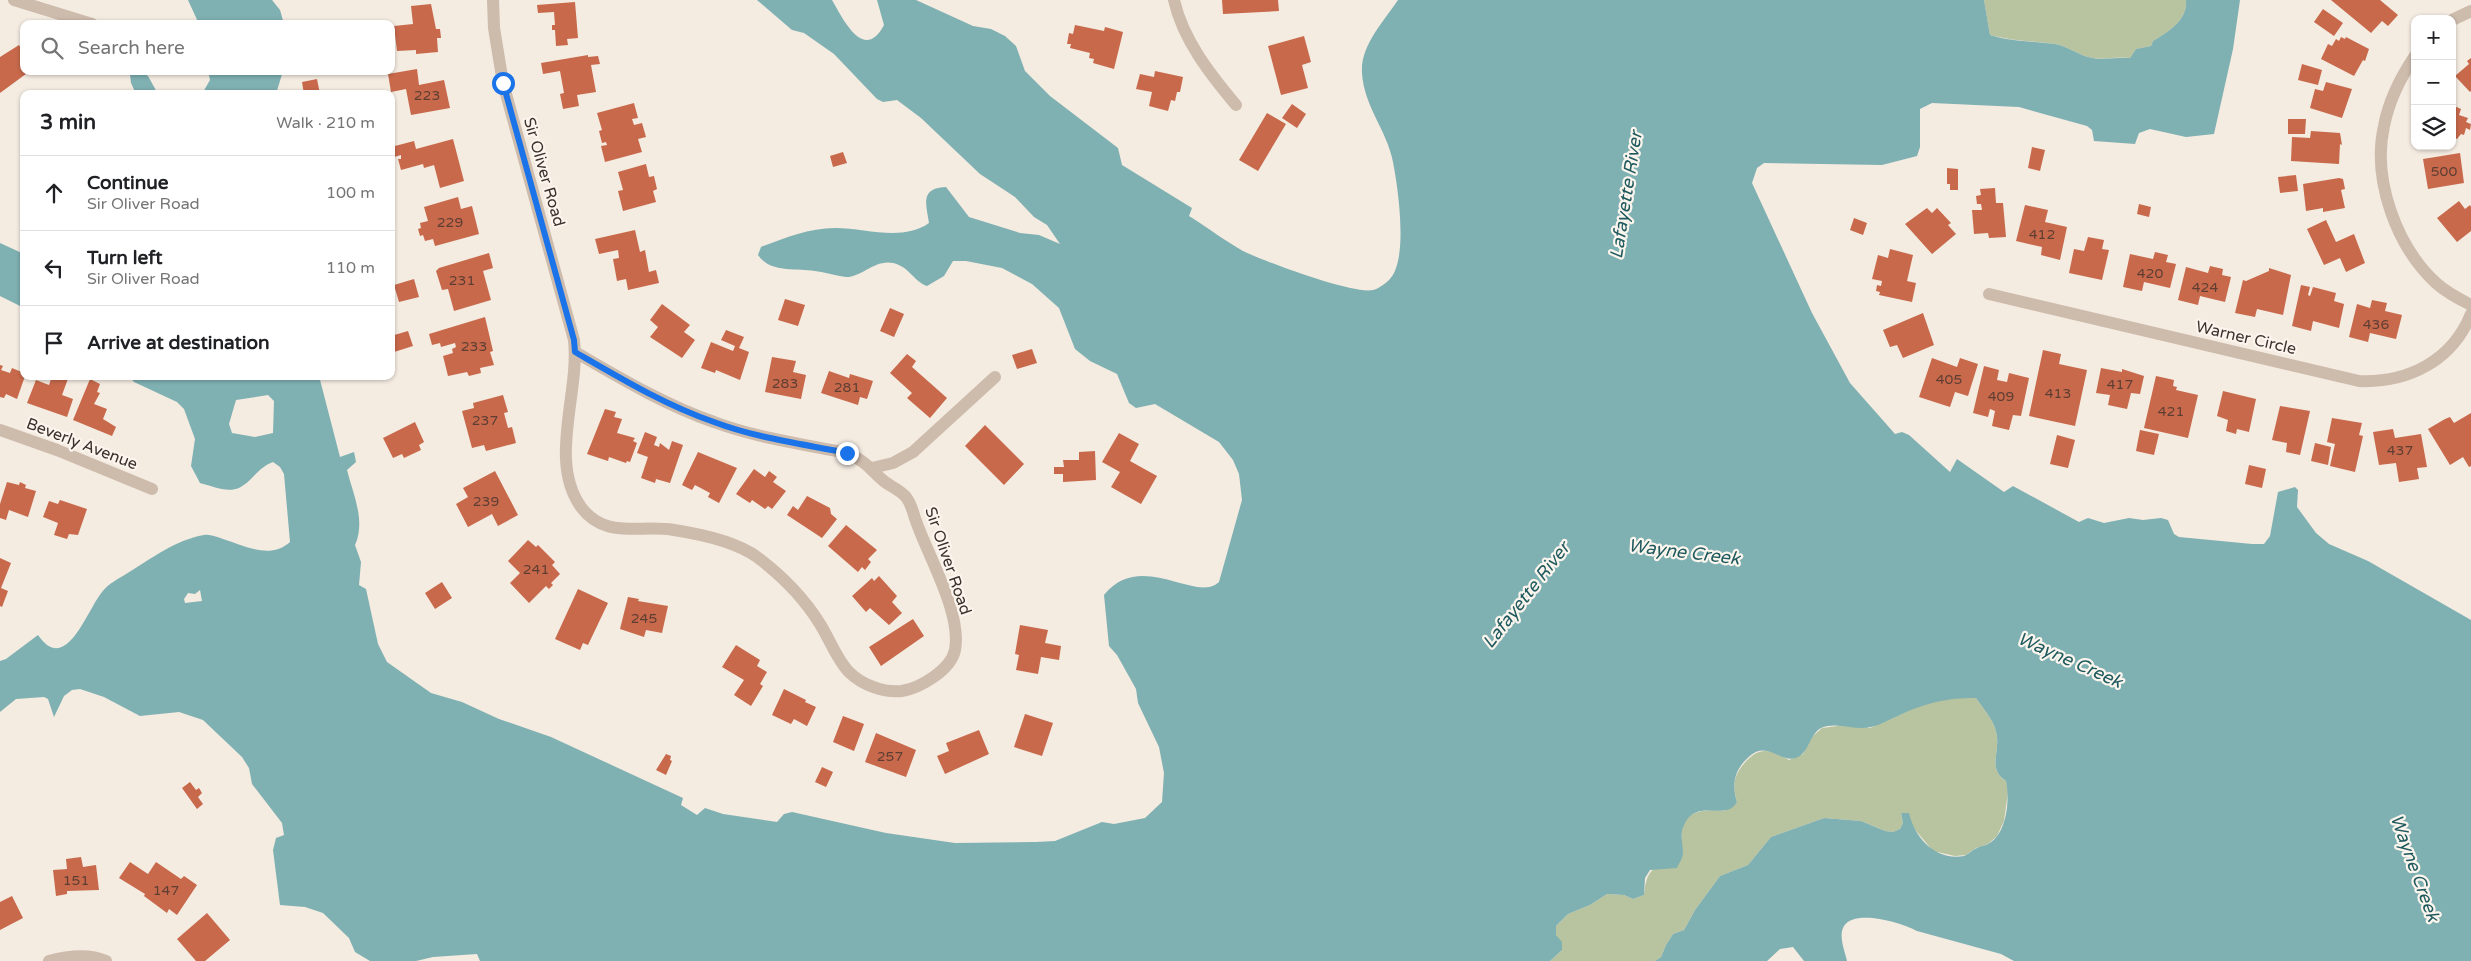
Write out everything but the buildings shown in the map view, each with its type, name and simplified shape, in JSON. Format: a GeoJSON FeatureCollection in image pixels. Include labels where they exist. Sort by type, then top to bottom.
{"type":"FeatureCollection","features":[{"type":"Feature","properties":{"kind":"street"},"geometry":{"type":"LineString","coordinates":[[14,0],[79,20]]}},
{"type":"Feature","properties":{"kind":"street","name":"Sir Oliver Road"},"geometry":{"type":"LineString","coordinates":[[493,0],[494,28],[503,83],[574,340],[575,372],[566,449],[567,470],[572,491],[589,517],[602,525],[614,529],[652,528],[674,530],[722,541],[755,555],[781,576],[803,600],[818,621],[848,672],[875,687],[902,690],[931,678],[950,661],[955,651],[951,610],[914,510],[907,498],[884,481],[864,460],[847,453],[715,423],[674,407],[575,352]]}},
{"type":"Feature","properties":{"kind":"street"},"geometry":{"type":"LineString","coordinates":[[1174,0],[1177,16],[1191,43],[1212,75],[1236,105]]}},
{"type":"Feature","properties":{"kind":"street"},"geometry":{"type":"LineString","coordinates":[[2456,18],[2471,10]]}},
{"type":"Feature","properties":{"kind":"street"},"geometry":{"type":"LineString","coordinates":[[2412,60],[2401,77],[2394,93],[2383,128],[2381,155],[2384,182],[2392,214],[2403,240],[2419,265],[2450,294],[2471,305]]}},
{"type":"Feature","properties":{"kind":"street","name":"Warner Circle"},"geometry":{"type":"LineString","coordinates":[[1990,294],[2330,374],[2373,382],[2401,378],[2424,368],[2441,356],[2456,341],[2471,314]]}},
{"type":"Feature","properties":{"kind":"street"},"geometry":{"type":"LineString","coordinates":[[872,468],[894,463],[912,452],[995,377]]}},
{"type":"Feature","properties":{"kind":"street","name":"Beverly Avenue"},"geometry":{"type":"LineString","coordinates":[[0,430],[57,450],[152,489]]}},
{"type":"Feature","properties":{"kind":"street"},"geometry":{"type":"LineString","coordinates":[[49,961],[82,956],[106,961]]}},
{"type":"Feature","properties":{"kind":"green space"},"geometry":{"type":"Polygon","coordinates":[[[1984,0],[2186,0],[2186,7],[2184,14],[2176,25],[2153,41],[2151,46],[2136,49],[2130,58],[2098,59],[2084,56],[2064,46],[2055,44],[2014,40],[1990,35],[1984,0]]]}},
{"type":"Feature","properties":{"kind":"green space"},"geometry":{"type":"Polygon","coordinates":[[[1947,698],[1976,698],[1989,716],[1996,732],[1997,771],[2006,781],[2008,792],[2004,821],[1997,836],[1988,844],[1976,848],[1966,855],[1955,856],[1933,851],[1901,813],[1903,823],[1900,829],[1893,832],[1885,831],[1861,821],[1824,818],[1771,837],[1748,865],[1720,876],[1695,910],[1684,930],[1673,934],[1661,957],[1655,961],[1550,961],[1562,950],[1556,935],[1556,926],[1568,914],[1590,905],[1607,894],[1624,895],[1633,899],[1644,895],[1645,885],[1651,872],[1660,865],[1683,855],[1682,832],[1688,818],[1701,811],[1724,811],[1737,802],[1734,787],[1735,779],[1742,766],[1753,755],[1758,752],[1769,751],[1789,760],[1803,754],[1813,736],[1822,728],[1845,725],[1870,728],[1919,706],[1947,698]]]}},
{"type":"Feature","properties":{"kind":"water"},"geometry":{"type":"Polygon","coordinates":[[[188,0],[272,0],[280,10],[283,20],[197,20],[188,0]]]}},
{"type":"Feature","properties":{"kind":"water"},"geometry":{"type":"Polygon","coordinates":[[[757,0],[832,0],[855,34],[862,39],[869,40],[876,36],[884,25],[877,0],[916,0],[973,26],[991,29],[1005,36],[1016,46],[1025,71],[1050,96],[1118,148],[1122,165],[1192,208],[1189,216],[1243,251],[1269,262],[1347,287],[1373,290],[1388,281],[1395,271],[1399,257],[1400,224],[1393,162],[1386,139],[1367,97],[1362,63],[1374,34],[1398,0],[1984,0],[1990,35],[2014,40],[2055,44],[2088,57],[2103,59],[2130,58],[2136,49],[2151,46],[2153,41],[2176,25],[2184,14],[2186,0],[2240,0],[2233,49],[2214,134],[2186,137],[2150,129],[2139,133],[2135,144],[2094,141],[2092,130],[2087,126],[2019,107],[1932,103],[1920,109],[1920,147],[1917,156],[1882,165],[1764,163],[1757,168],[1752,183],[1812,313],[1850,383],[1895,434],[1902,432],[1909,435],[1950,472],[1957,459],[2004,492],[2013,486],[2079,522],[2088,518],[2104,523],[2129,518],[2143,520],[2161,518],[2168,520],[2174,534],[2179,537],[2252,544],[2264,544],[2270,536],[2278,492],[2295,487],[2298,490],[2297,507],[2316,533],[2329,544],[2368,561],[2471,620],[2471,961],[2014,961],[2001,954],[1917,931],[1890,921],[1857,918],[1849,921],[1842,930],[1847,961],[1804,961],[1793,947],[1780,949],[1767,961],[1655,961],[1661,957],[1673,934],[1684,930],[1695,910],[1720,876],[1748,865],[1771,837],[1824,818],[1861,821],[1885,831],[1893,832],[1900,829],[1903,823],[1901,813],[1909,813],[1921,839],[1935,851],[1944,855],[1964,856],[1978,847],[1988,844],[1999,833],[2003,825],[2008,797],[2006,781],[1997,772],[1996,767],[1996,732],[1989,716],[1976,698],[1947,700],[1930,704],[1871,727],[1827,726],[1814,734],[1802,755],[1792,759],[1769,752],[1757,751],[1741,765],[1738,771],[1734,788],[1737,802],[1732,808],[1719,811],[1697,812],[1685,823],[1682,834],[1683,855],[1677,868],[1650,870],[1645,878],[1644,895],[1633,899],[1624,895],[1607,894],[1590,905],[1568,914],[1556,926],[1556,935],[1562,942],[1562,950],[1550,961],[480,961],[477,954],[433,957],[416,961],[370,961],[355,952],[349,938],[323,913],[305,907],[280,905],[273,850],[276,838],[284,835],[282,823],[252,784],[249,768],[242,757],[203,720],[179,712],[140,716],[104,697],[80,689],[72,690],[64,696],[54,717],[48,699],[44,697],[16,699],[0,712],[0,661],[6,659],[38,635],[48,646],[58,648],[67,644],[75,636],[104,589],[164,551],[193,537],[206,535],[266,551],[282,547],[290,542],[284,474],[280,467],[273,462],[268,464],[244,485],[230,490],[200,483],[191,466],[195,439],[184,409],[177,402],[132,380],[320,380],[340,457],[354,452],[356,462],[347,470],[359,517],[358,536],[355,545],[361,562],[359,585],[366,589],[378,644],[387,662],[431,693],[462,702],[499,719],[551,737],[683,798],[681,805],[697,815],[705,808],[723,814],[777,822],[784,814],[792,812],[886,833],[955,843],[1055,841],[1102,822],[1114,824],[1145,818],[1162,802],[1164,773],[1159,747],[1138,703],[1136,689],[1117,655],[1109,646],[1104,595],[1119,582],[1134,577],[1151,576],[1197,587],[1209,587],[1219,582],[1242,500],[1239,474],[1233,460],[1219,442],[1155,404],[1136,408],[1129,403],[1117,374],[1090,361],[1075,349],[1059,308],[1032,284],[1002,268],[966,261],[953,261],[944,276],[927,286],[918,281],[904,268],[893,263],[886,262],[846,277],[807,270],[784,269],[769,265],[763,261],[758,255],[761,247],[797,234],[825,228],[884,233],[907,232],[918,229],[929,223],[926,204],[928,194],[932,190],[946,187],[969,217],[1020,233],[1039,235],[1060,244],[1047,225],[1034,217],[1015,197],[980,174],[921,118],[897,100],[883,102],[877,99],[834,54],[804,33],[792,30],[757,0]],[[268,395],[236,400],[229,424],[232,433],[255,437],[273,433],[274,401],[268,395]],[[200,590],[195,594],[188,593],[184,599],[185,603],[202,601],[200,590]]]}},
{"type":"Feature","properties":{"kind":"water"},"geometry":{"type":"Polygon","coordinates":[[[130,75],[146,75],[156,90],[134,90],[130,75]]]}},
{"type":"Feature","properties":{"kind":"water"},"geometry":{"type":"Polygon","coordinates":[[[209,75],[282,75],[277,90],[204,90],[210,80],[209,75]]]}},
{"type":"Feature","properties":{"kind":"water"},"geometry":{"type":"Polygon","coordinates":[[[0,243],[20,252],[20,306],[0,296],[0,243]]]}},
{"type":"Feature","properties":{"kind":"route"},"geometry":{"type":"LineString","coordinates":[[503,83],[574,340],[575,352],[674,407],[715,423],[847,453]]}},
{"type":"Feature","properties":{"kind":"water label","name":"Lafayette River"},"geometry":{"type":"Point","coordinates":[1626,195]}},
{"type":"Feature","properties":{"kind":"water label","name":"Wayne Creek"},"geometry":{"type":"Point","coordinates":[1684,552]}},
{"type":"Feature","properties":{"kind":"water label","name":"Lafayette River"},"geometry":{"type":"Point","coordinates":[1526,595]}},
{"type":"Feature","properties":{"kind":"water label","name":"Wayne Creek"},"geometry":{"type":"Point","coordinates":[2070,660]}},
{"type":"Feature","properties":{"kind":"water label","name":"Wayne Creek"},"geometry":{"type":"Point","coordinates":[2415,868]}}]}
